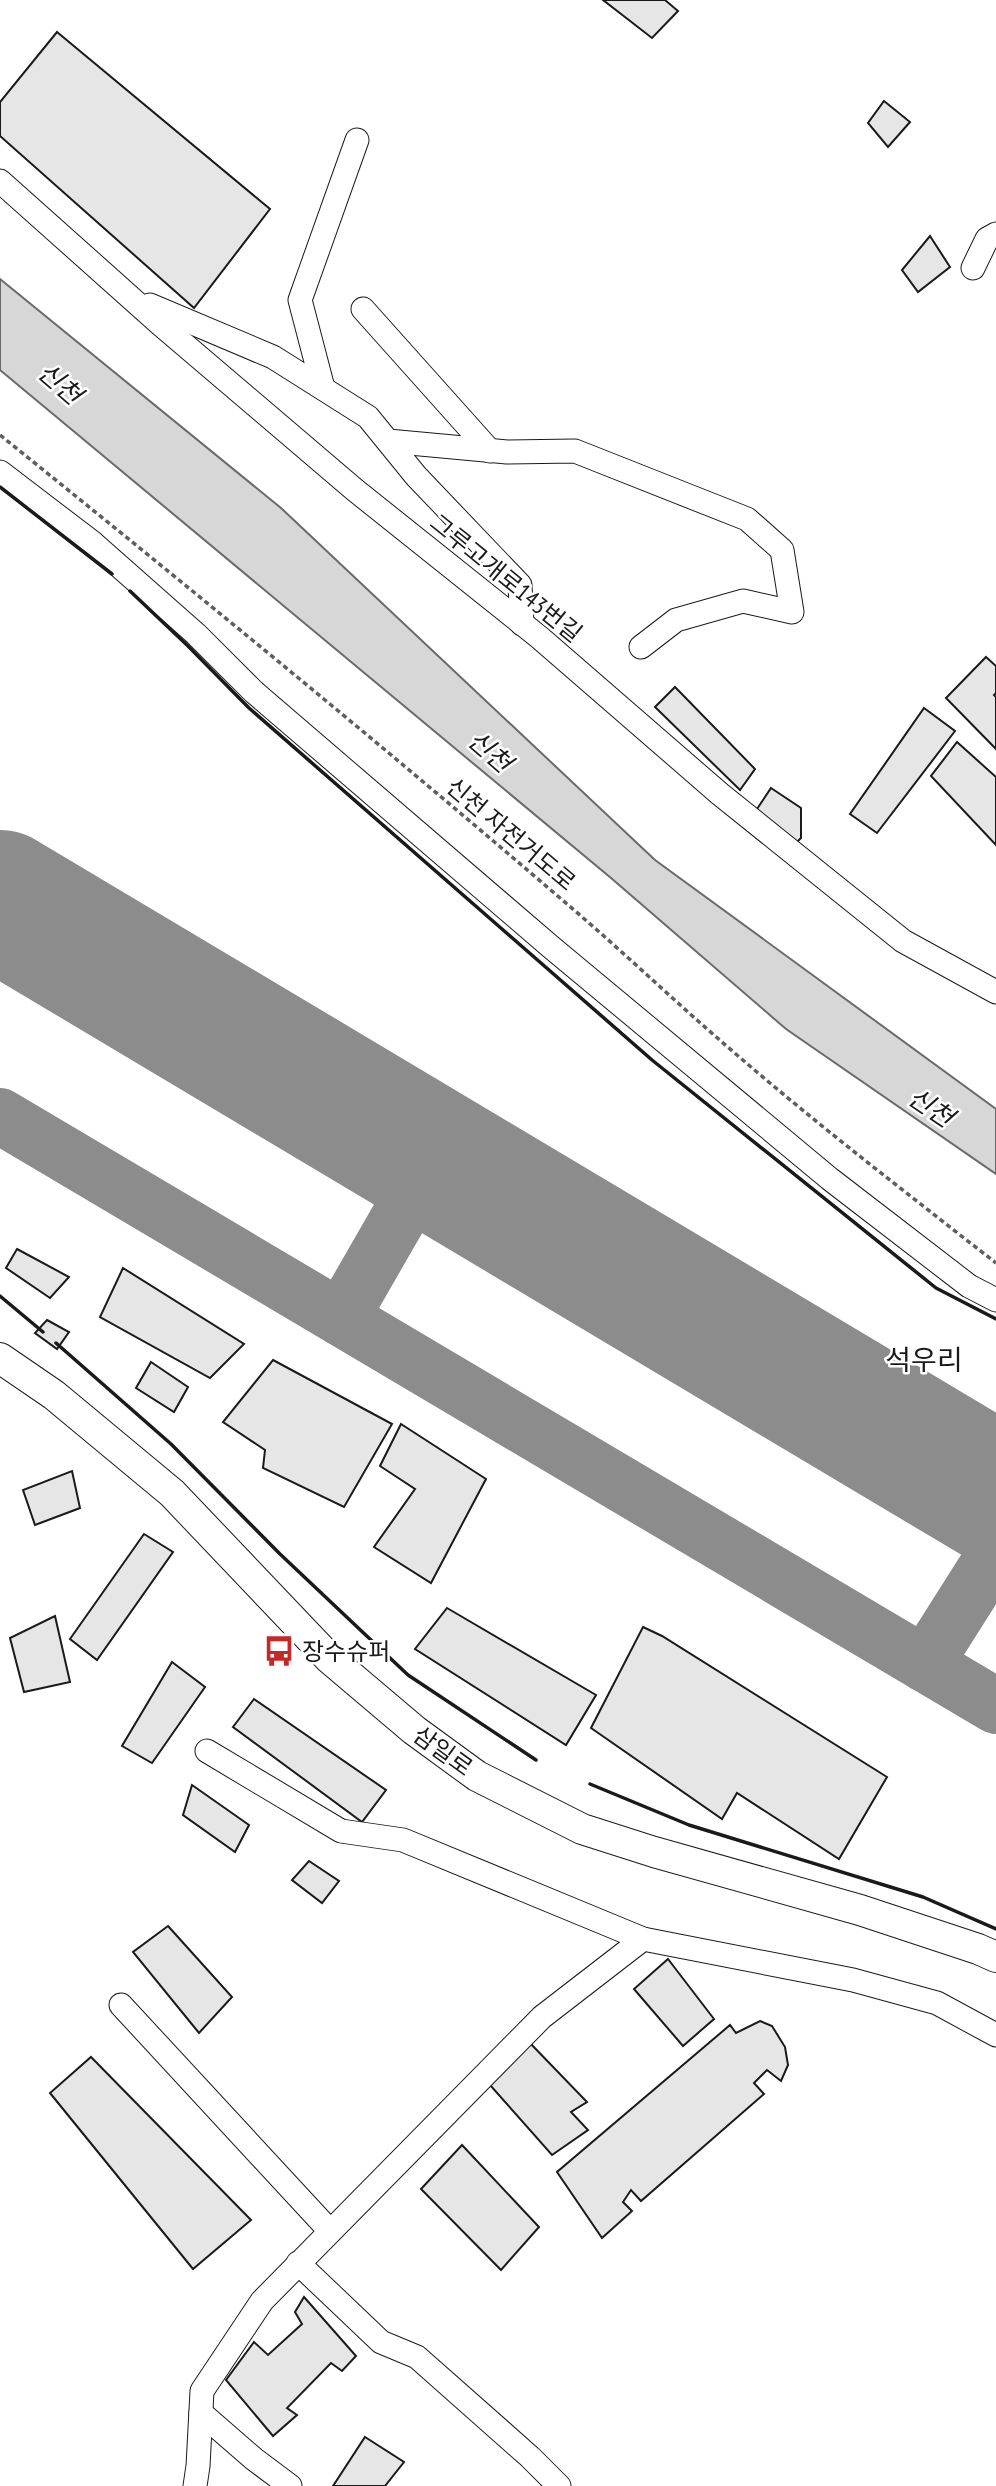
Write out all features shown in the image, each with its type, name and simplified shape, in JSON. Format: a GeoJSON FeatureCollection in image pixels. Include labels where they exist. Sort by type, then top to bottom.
{"type":"FeatureCollection","features":[{"type":"Feature","properties":{"kind":"main road","name":"삼일로"},"geometry":{"type":"LineString","coordinates":[[0,1358],[54,1395],[172,1493],[328,1658],[414,1730],[477,1776],[582,1829],[860,1910],[996,1957]]}},
{"type":"Feature","properties":{"kind":"street"},"geometry":{"type":"LineString","coordinates":[[323,388],[300,300],[357,139]]}},
{"type":"Feature","properties":{"kind":"street","name":"그루고개로143번길"},"geometry":{"type":"LineString","coordinates":[[0,181],[355,490],[522,624],[720,794],[903,941],[996,992]]}},
{"type":"Feature","properties":{"kind":"street"},"geometry":{"type":"LineString","coordinates":[[973,268],[987,239],[996,234]]}},
{"type":"Feature","properties":{"kind":"street"},"geometry":{"type":"LineString","coordinates":[[131,297],[273,357],[368,417],[449,512],[520,585],[522,624]]}},
{"type":"Feature","properties":{"kind":"street"},"geometry":{"type":"LineString","coordinates":[[363,309],[490,451]]}},
{"type":"Feature","properties":{"kind":"street"},"geometry":{"type":"LineString","coordinates":[[388,441],[507,452],[575,451],[747,519],[782,550],[792,612],[743,601],[676,620],[641,647]]}},
{"type":"Feature","properties":{"kind":"street"},"geometry":{"type":"LineString","coordinates":[[0,472],[93,543],[197,634],[254,692],[551,947],[819,1170],[969,1286],[996,1300]]}},
{"type":"Feature","properties":{"kind":"street"},"geometry":{"type":"LineString","coordinates":[[207,1751],[341,1831],[402,1840],[643,1939],[877,1986],[937,2003],[996,2035]]}},
{"type":"Feature","properties":{"kind":"street"},"geometry":{"type":"LineString","coordinates":[[195,2486],[202,2391],[261,2301],[542,2017],[643,1939]]}},
{"type":"Feature","properties":{"kind":"street"},"geometry":{"type":"LineString","coordinates":[[121,2005],[330,2231]]}},
{"type":"Feature","properties":{"kind":"street"},"geometry":{"type":"LineString","coordinates":[[298,2263],[381,2342],[417,2357],[559,2486]]}},
{"type":"Feature","properties":{"kind":"street"},"geometry":{"type":"LineString","coordinates":[[201,2413],[290,2486]]}},
{"type":"Feature","properties":{"kind":"path","name":"신천 자전거도로"},"geometry":{"type":"LineString","coordinates":[[0,435],[200,596],[426,785],[568,905],[724,1044],[996,1263]]}},
{"type":"Feature","properties":{"kind":"water","name":"신천"},"geometry":{"type":"Polygon","coordinates":[[[0,279],[281,508],[655,860],[996,1109],[996,1174],[786,1029],[611,878],[0,370],[0,279]]]}},
{"type":"Feature","properties":{"kind":"building"},"geometry":{"type":"Polygon","coordinates":[[[603,0],[665,0],[678,11],[652,38],[603,0]]]}},
{"type":"Feature","properties":{"kind":"building"},"geometry":{"type":"Polygon","coordinates":[[[57,32],[270,209],[194,308],[0,136],[0,102],[57,32]]]}},
{"type":"Feature","properties":{"kind":"building"},"geometry":{"type":"Polygon","coordinates":[[[884,101],[910,122],[888,147],[868,123],[884,101]]]}},
{"type":"Feature","properties":{"kind":"building"},"geometry":{"type":"Polygon","coordinates":[[[930,236],[950,267],[918,292],[902,270],[930,236]]]}},
{"type":"Feature","properties":{"kind":"building"},"geometry":{"type":"Polygon","coordinates":[[[986,657],[996,666],[996,749],[946,698],[986,657]]]}},
{"type":"Feature","properties":{"kind":"building"},"geometry":{"type":"Polygon","coordinates":[[[675,687],[755,769],[740,790],[655,707],[675,687]]]}},
{"type":"Feature","properties":{"kind":"building"},"geometry":{"type":"Polygon","coordinates":[[[924,708],[955,731],[877,833],[850,814],[924,708]]]}},
{"type":"Feature","properties":{"kind":"building"},"geometry":{"type":"Polygon","coordinates":[[[957,742],[996,777],[996,845],[931,776],[957,742]]]}},
{"type":"Feature","properties":{"kind":"building"},"geometry":{"type":"Polygon","coordinates":[[[771,788],[801,808],[801,838],[793,846],[753,815],[771,788]]]}},
{"type":"Feature","properties":{"kind":"building"},"geometry":{"type":"Polygon","coordinates":[[[17,1249],[69,1277],[50,1298],[6,1268],[17,1249]]]}},
{"type":"Feature","properties":{"kind":"building"},"geometry":{"type":"Polygon","coordinates":[[[123,1268],[244,1344],[210,1378],[100,1317],[123,1268]]]}},
{"type":"Feature","properties":{"kind":"building"},"geometry":{"type":"Polygon","coordinates":[[[47,1320],[69,1332],[57,1349],[35,1333],[47,1320]]]}},
{"type":"Feature","properties":{"kind":"building"},"geometry":{"type":"Polygon","coordinates":[[[273,1360],[392,1424],[344,1507],[263,1468],[265,1450],[223,1422],[273,1360]]]}},
{"type":"Feature","properties":{"kind":"building"},"geometry":{"type":"Polygon","coordinates":[[[151,1362],[188,1387],[174,1412],[136,1388],[151,1362]]]}},
{"type":"Feature","properties":{"kind":"building"},"geometry":{"type":"Polygon","coordinates":[[[401,1424],[486,1479],[431,1583],[374,1547],[415,1489],[380,1466],[401,1424]]]}},
{"type":"Feature","properties":{"kind":"building"},"geometry":{"type":"Polygon","coordinates":[[[72,1471],[80,1508],[35,1525],[23,1490],[72,1471]]]}},
{"type":"Feature","properties":{"kind":"building"},"geometry":{"type":"Polygon","coordinates":[[[144,1534],[173,1552],[97,1660],[70,1639],[144,1534]]]}},
{"type":"Feature","properties":{"kind":"building"},"geometry":{"type":"Polygon","coordinates":[[[447,1608],[596,1695],[566,1745],[415,1649],[447,1608]]]}},
{"type":"Feature","properties":{"kind":"building"},"geometry":{"type":"Polygon","coordinates":[[[55,1616],[70,1682],[24,1692],[10,1638],[55,1616]]]}},
{"type":"Feature","properties":{"kind":"building"},"geometry":{"type":"Polygon","coordinates":[[[643,1627],[662,1636],[887,1777],[839,1859],[737,1793],[722,1819],[591,1728],[643,1627]]]}},
{"type":"Feature","properties":{"kind":"building"},"geometry":{"type":"Polygon","coordinates":[[[172,1662],[205,1687],[152,1763],[122,1746],[172,1662]]]}},
{"type":"Feature","properties":{"kind":"building"},"geometry":{"type":"Polygon","coordinates":[[[254,1699],[386,1790],[362,1822],[233,1727],[254,1699]]]}},
{"type":"Feature","properties":{"kind":"building"},"geometry":{"type":"Polygon","coordinates":[[[192,1785],[249,1825],[235,1852],[183,1815],[192,1785]]]}},
{"type":"Feature","properties":{"kind":"building"},"geometry":{"type":"Polygon","coordinates":[[[309,1861],[339,1881],[322,1903],[292,1880],[309,1861]]]}},
{"type":"Feature","properties":{"kind":"building"},"geometry":{"type":"Polygon","coordinates":[[[168,1926],[232,1997],[199,2033],[133,1952],[168,1926]]]}},
{"type":"Feature","properties":{"kind":"building"},"geometry":{"type":"Polygon","coordinates":[[[668,1959],[714,2019],[683,2046],[634,1989],[668,1959]]]}},
{"type":"Feature","properties":{"kind":"building"},"geometry":{"type":"Polygon","coordinates":[[[760,2021],[772,2026],[785,2047],[788,2065],[781,2081],[767,2070],[754,2083],[764,2094],[641,2201],[631,2190],[623,2202],[632,2211],[602,2238],[557,2172],[730,2025],[736,2033],[760,2021]]]}},
{"type":"Feature","properties":{"kind":"building"},"geometry":{"type":"Polygon","coordinates":[[[529,2042],[587,2102],[571,2112],[588,2130],[552,2155],[490,2085],[529,2042]]]}},
{"type":"Feature","properties":{"kind":"building"},"geometry":{"type":"Polygon","coordinates":[[[91,2057],[251,2220],[193,2269],[50,2093],[91,2057]]]}},
{"type":"Feature","properties":{"kind":"building"},"geometry":{"type":"Polygon","coordinates":[[[462,2145],[539,2227],[501,2270],[421,2189],[462,2145]]]}},
{"type":"Feature","properties":{"kind":"building"},"geometry":{"type":"Polygon","coordinates":[[[304,2297],[356,2356],[342,2371],[331,2363],[287,2408],[297,2415],[273,2436],[226,2380],[254,2342],[268,2355],[302,2324],[295,2312],[304,2297]]]}},
{"type":"Feature","properties":{"kind":"building"},"geometry":{"type":"Polygon","coordinates":[[[365,2437],[404,2462],[385,2486],[333,2486],[365,2437]]]}},
{"type":"Feature","properties":{"kind":"taxiway"},"geometry":{"type":"LineString","coordinates":[[0,1116],[996,1706]]}},
{"type":"Feature","properties":{"kind":"taxiway"},"geometry":{"type":"LineString","coordinates":[[341,1318],[433,1158]]}},
{"type":"Feature","properties":{"kind":"taxiway"},"geometry":{"type":"LineString","coordinates":[[925,1664],[996,1552]]}},
{"type":"Feature","properties":{"kind":"runway"},"geometry":{"type":"LineString","coordinates":[[0,900],[996,1494]]}},
{"type":"Feature","properties":{"kind":"wall"},"geometry":{"type":"LineString","coordinates":[[0,487],[112,574]]}},
{"type":"Feature","properties":{"kind":"wall"},"geometry":{"type":"LineString","coordinates":[[130,591],[249,708],[652,1060],[936,1288],[996,1319]]}},
{"type":"Feature","properties":{"kind":"wall"},"geometry":{"type":"LineString","coordinates":[[0,1296],[43,1332]]}},
{"type":"Feature","properties":{"kind":"wall"},"geometry":{"type":"LineString","coordinates":[[56,1343],[171,1444],[280,1554],[408,1675],[536,1760]]}},
{"type":"Feature","properties":{"kind":"wall"},"geometry":{"type":"LineString","coordinates":[[590,1784],[689,1825],[923,1897],[996,1929]]}},
{"type":"Feature","properties":{"kind":"place","name":"장수슈퍼"},"geometry":{"type":"Point","coordinates":[279,1651]}},
{"type":"Feature","properties":{"kind":"district","name":"석우리"},"geometry":{"type":"Point","coordinates":[924,1359]}}]}
